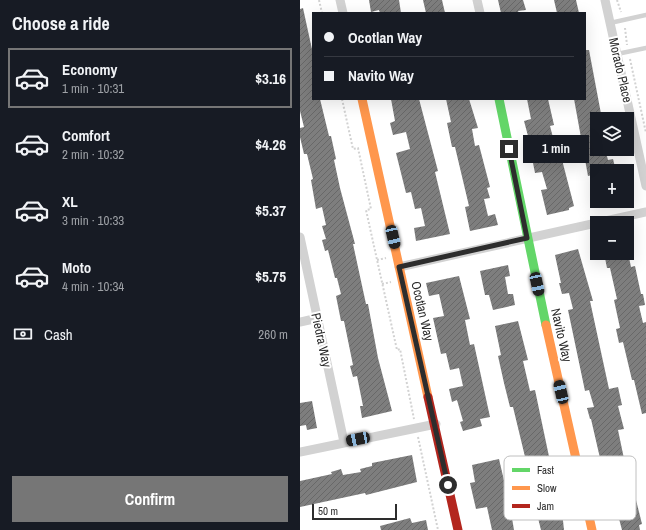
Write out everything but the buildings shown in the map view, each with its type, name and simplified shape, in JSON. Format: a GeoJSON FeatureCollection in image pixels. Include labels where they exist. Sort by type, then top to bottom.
{"type":"FeatureCollection","features":[{"type":"Feature","properties":{"kind":"street"},"geometry":{"type":"LineString","coordinates":[[340,0],[343,12]]}},
{"type":"Feature","properties":{"kind":"street"},"geometry":{"type":"LineString","coordinates":[[477,0],[480,12]]}},
{"type":"Feature","properties":{"kind":"street","name":"Morado Place"},"geometry":{"type":"LineString","coordinates":[[605,0],[646,185]]}},
{"type":"Feature","properties":{"kind":"street","name":"Ocotlan Way"},"geometry":{"type":"LineString","coordinates":[[362,100],[399,267],[436,424],[458,530]]}},
{"type":"Feature","properties":{"kind":"street","name":"Navito Way"},"geometry":{"type":"LineString","coordinates":[[499,100],[527,238],[576,456]]}},
{"type":"Feature","properties":{"kind":"street"},"geometry":{"type":"LineString","coordinates":[[399,267],[646,212]]}},
{"type":"Feature","properties":{"kind":"street","name":"Piedra Way"},"geometry":{"type":"LineString","coordinates":[[300,237],[344,442]]}},
{"type":"Feature","properties":{"kind":"street"},"geometry":{"type":"LineString","coordinates":[[300,322],[318,318]]}},
{"type":"Feature","properties":{"kind":"street"},"geometry":{"type":"LineString","coordinates":[[300,452],[436,424]]}},
{"type":"Feature","properties":{"kind":"street","name":"Navito Way"},"geometry":{"type":"LineString","coordinates":[[590,520],[592,530]]}},
{"type":"Feature","properties":{"kind":"lane"},"geometry":{"type":"LineString","coordinates":[[610,23],[646,15]]}},
{"type":"Feature","properties":{"kind":"lane"},"geometry":{"type":"LineString","coordinates":[[617,54],[646,48]]}},
{"type":"Feature","properties":{"kind":"path"},"geometry":{"type":"LineString","coordinates":[[319,0],[322,12]]}},
{"type":"Feature","properties":{"kind":"path"},"geometry":{"type":"LineString","coordinates":[[617,0],[623,20],[628,52],[646,132]]}},
{"type":"Feature","properties":{"kind":"path"},"geometry":{"type":"LineString","coordinates":[[342,100],[353,149],[358,148],[371,209],[366,210],[397,350],[400,349],[438,530]]}},
{"type":"Feature","properties":{"kind":"traffic: fast"},"geometry":{"type":"LineString","coordinates":[[499,100],[546,325]]}},
{"type":"Feature","properties":{"kind":"traffic: slow"},"geometry":{"type":"LineString","coordinates":[[362,100],[428,397]]}},
{"type":"Feature","properties":{"kind":"traffic: slow"},"geometry":{"type":"LineString","coordinates":[[546,325],[575,456]]}},
{"type":"Feature","properties":{"kind":"traffic: slow"},"geometry":{"type":"LineString","coordinates":[[590,520],[592,530]]}},
{"type":"Feature","properties":{"kind":"traffic: jam"},"geometry":{"type":"LineString","coordinates":[[428,397],[458,530]]}},
{"type":"Feature","properties":{"kind":"route"},"geometry":{"type":"LineString","coordinates":[[448,485],[399,267],[527,238],[509,149]]}}]}
